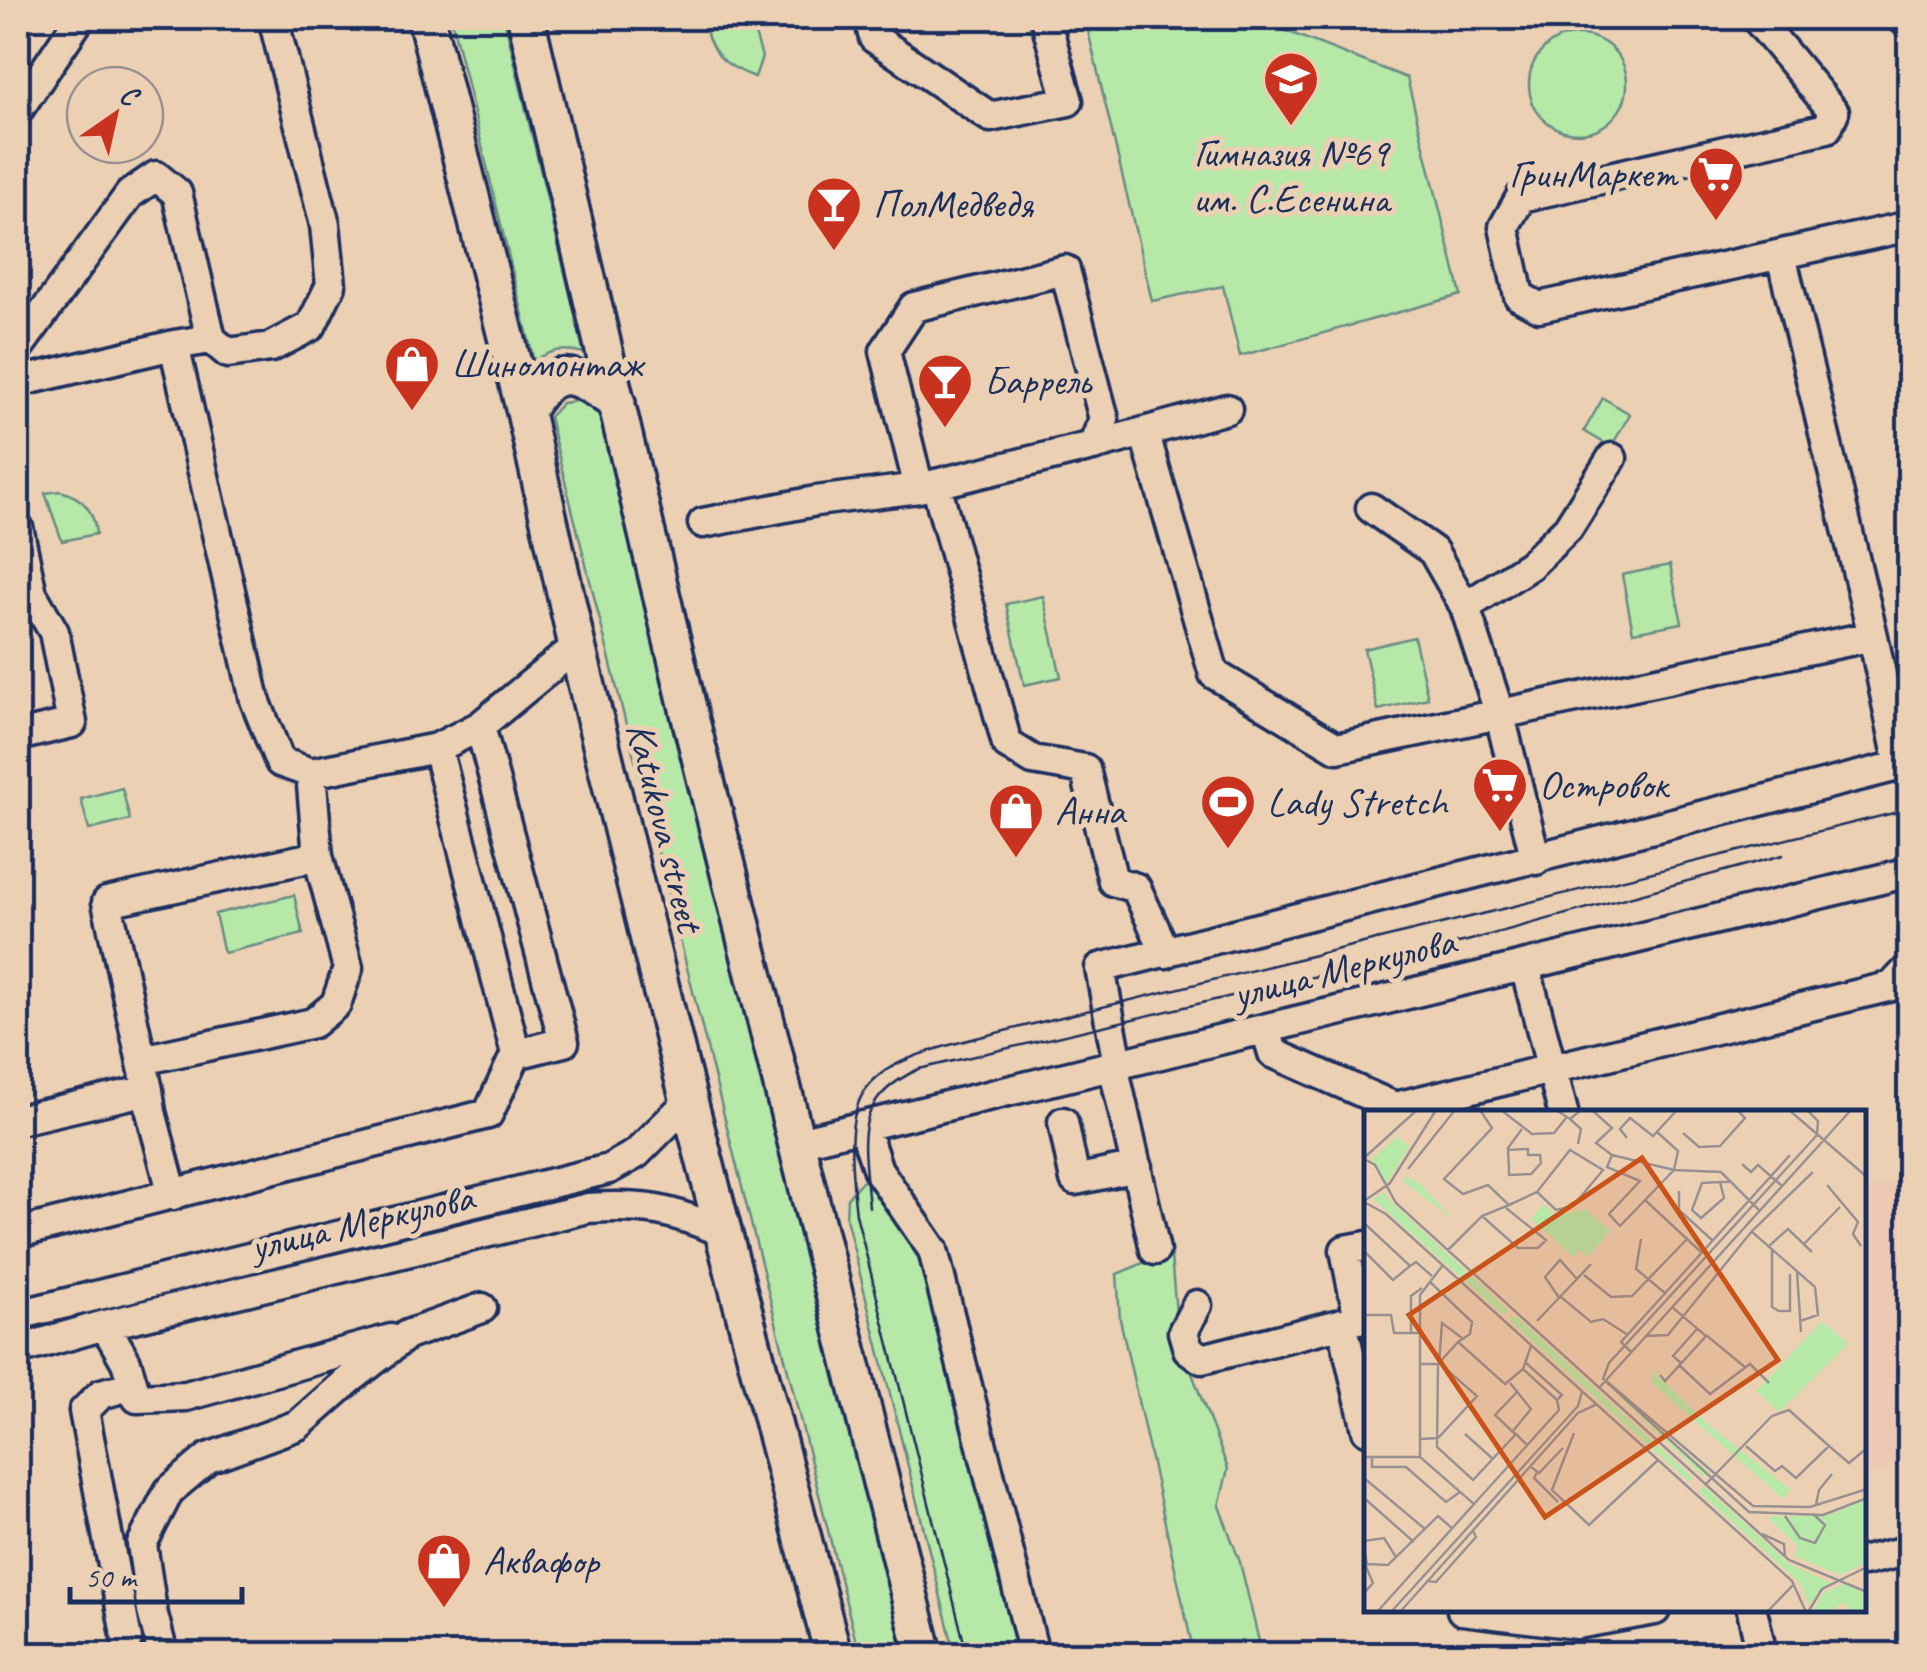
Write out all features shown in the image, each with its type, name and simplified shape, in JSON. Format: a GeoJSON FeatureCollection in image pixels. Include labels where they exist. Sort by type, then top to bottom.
{"type":"FeatureCollection","features":[{"type":"Feature","properties":{"kind":"main road","name":"Katukova street"},"geometry":{"type":"LineString","coordinates":[[426,18],[525,412],[577,646],[833,1654]]}},
{"type":"Feature","properties":{"kind":"main road","name":"Katukova street"},"geometry":{"type":"LineString","coordinates":[[526,18],[718,834],[924,1654]]}},
{"type":"Feature","properties":{"kind":"main road"},"geometry":{"type":"LineString","coordinates":[[525,412],[538,390],[551,378],[571,375],[617,403]]}},
{"type":"Feature","properties":{"kind":"street"},"geometry":{"type":"LineString","coordinates":[[18,110],[80,18]]}},
{"type":"Feature","properties":{"kind":"street"},"geometry":{"type":"LineString","coordinates":[[18,348],[130,194],[156,176],[177,193],[211,339],[228,353],[271,347],[312,326],[331,285],[325,225],[273,18]]}},
{"type":"Feature","properties":{"kind":"street"},"geometry":{"type":"LineString","coordinates":[[869,18],[874,38],[990,118],[1068,100],[1045,18]]}},
{"type":"Feature","properties":{"kind":"street"},"geometry":{"type":"LineString","coordinates":[[1756,18],[1834,112],[1827,128],[1522,197],[1504,227],[1520,296],[1539,307],[1910,226]]}},
{"type":"Feature","properties":{"kind":"street"},"geometry":{"type":"LineString","coordinates":[[1902,18],[1910,26]]}},
{"type":"Feature","properties":{"kind":"street"},"geometry":{"type":"LineString","coordinates":[[1156,1250],[1136,1167],[1100,968],[1904,765],[1782,255]]}},
{"type":"Feature","properties":{"kind":"street"},"geometry":{"type":"LineString","coordinates":[[1093,446],[1104,419],[1066,270],[914,307],[885,351],[1006,744],[1033,760],[1085,769],[1113,881],[1136,888],[1166,952]]}},
{"type":"Feature","properties":{"kind":"street"},"geometry":{"type":"LineString","coordinates":[[18,382],[211,339]]}},
{"type":"Feature","properties":{"kind":"street"},"geometry":{"type":"LineString","coordinates":[[174,345],[255,700],[280,762],[311,774],[437,748],[480,726],[577,646]]}},
{"type":"Feature","properties":{"kind":"street"},"geometry":{"type":"LineString","coordinates":[[703,523],[816,501],[927,486],[1226,409]]}},
{"type":"Feature","properties":{"kind":"street"},"geometry":{"type":"LineString","coordinates":[[1148,445],[1214,674],[1337,748],[1873,636]]}},
{"type":"Feature","properties":{"kind":"street"},"geometry":{"type":"LineString","coordinates":[[1466,608],[1530,565],[1568,528],[1612,458]]}},
{"type":"Feature","properties":{"kind":"street"},"geometry":{"type":"LineString","coordinates":[[1370,508],[1433,551],[1466,608],[1499,712],[1536,860]]}},
{"type":"Feature","properties":{"kind":"street"},"geometry":{"type":"LineString","coordinates":[[18,527],[32,594],[54,632],[72,723],[18,736]]}},
{"type":"Feature","properties":{"kind":"street"},"geometry":{"type":"LineString","coordinates":[[480,726],[564,1042],[516,1054]]}},
{"type":"Feature","properties":{"kind":"street"},"geometry":{"type":"LineString","coordinates":[[18,1233],[488,1114],[516,1054],[437,748]]}},
{"type":"Feature","properties":{"kind":"street"},"geometry":{"type":"LineString","coordinates":[[142,1060],[312,1023],[336,1004],[348,968],[318,856],[311,774]]}},
{"type":"Feature","properties":{"kind":"street"},"geometry":{"type":"LineString","coordinates":[[173,1194],[151,1112],[108,902],[318,856]]}},
{"type":"Feature","properties":{"kind":"street","name":"улица Меркулова"},"geometry":{"type":"LineString","coordinates":[[798,1142],[1910,872]]}},
{"type":"Feature","properties":{"kind":"street"},"geometry":{"type":"LineString","coordinates":[[1524,966],[1563,1110]]}},
{"type":"Feature","properties":{"kind":"street"},"geometry":{"type":"LineString","coordinates":[[1266,1029],[1273,1053],[1394,1107],[1892,986],[1910,967]]}},
{"type":"Feature","properties":{"kind":"street"},"geometry":{"type":"LineString","coordinates":[[18,1120],[148,1090]]}},
{"type":"Feature","properties":{"kind":"street","name":"улица Меркулова"},"geometry":{"type":"LineString","coordinates":[[18,1315],[609,1169],[636,1154],[691,1099]]}},
{"type":"Feature","properties":{"kind":"street"},"geometry":{"type":"LineString","coordinates":[[1063,1122],[1075,1180],[1136,1167]]}},
{"type":"Feature","properties":{"kind":"street"},"geometry":{"type":"LineString","coordinates":[[863,1126],[878,1170],[933,1250],[1034,1654]]}},
{"type":"Feature","properties":{"kind":"street","name":"улица Меркулова"},"geometry":{"type":"LineString","coordinates":[[18,1350],[105,1325],[588,1208],[670,1210],[726,1233]]}},
{"type":"Feature","properties":{"kind":"street"},"geometry":{"type":"LineString","coordinates":[[1364,1247],[1345,1250],[1364,1400]]}},
{"type":"Feature","properties":{"kind":"street"},"geometry":{"type":"LineString","coordinates":[[1198,1305],[1183,1332],[1188,1349],[1202,1358],[1356,1320]]}},
{"type":"Feature","properties":{"kind":"street"},"geometry":{"type":"LineString","coordinates":[[105,1325],[126,1362],[136,1398],[186,1396],[407,1335],[482,1308]]}},
{"type":"Feature","properties":{"kind":"street"},"geometry":{"type":"LineString","coordinates":[[163,1654],[142,1544],[169,1491],[208,1458],[298,1425],[407,1335]]}},
{"type":"Feature","properties":{"kind":"street"},"geometry":{"type":"LineString","coordinates":[[127,1640],[84,1411],[101,1394],[133,1385]]}},
{"type":"Feature","properties":{"kind":"street"},"geometry":{"type":"LineString","coordinates":[[1867,1560],[1910,1550]]}},
{"type":"Feature","properties":{"kind":"street"},"geometry":{"type":"LineString","coordinates":[[1478,1612],[1577,1624],[1644,1612]]}},
{"type":"Feature","properties":{"kind":"street"},"geometry":{"type":"LineString","coordinates":[[1752,1612],[1762,1654]]}},
{"type":"Feature","properties":{"kind":"shaded area"},"geometry":{"type":"Polygon","coordinates":[[[1909,1180],[1909,1464],[1867,1474],[1867,1190],[1909,1180]]]}},
{"type":"Feature","properties":{"kind":"green space"},"geometry":{"type":"Polygon","coordinates":[[[451,18],[504,18],[584,353],[558,351],[534,361],[451,18]]]}},
{"type":"Feature","properties":{"kind":"green space"},"geometry":{"type":"Polygon","coordinates":[[[703,18],[750,18],[762,57],[755,77],[719,56],[709,40],[703,18]]]}},
{"type":"Feature","properties":{"kind":"green space","name":"Гимназия №69 им. С.Есенина"},"geometry":{"type":"Polygon","coordinates":[[[1085,18],[1253,18],[1407,78],[1461,295],[1240,356],[1223,286],[1152,301],[1085,18]]]}},
{"type":"Feature","properties":{"kind":"green space"},"geometry":{"type":"Polygon","coordinates":[[[1578,35],[1597,38],[1613,49],[1624,65],[1624,103],[1613,119],[1597,130],[1578,133],[1559,130],[1543,119],[1532,103],[1529,84],[1532,65],[1543,49],[1559,38],[1578,35]]]}},
{"type":"Feature","properties":{"kind":"green space"},"geometry":{"type":"Polygon","coordinates":[[[1603,398],[1630,414],[1611,447],[1584,431],[1603,398]]]}},
{"type":"Feature","properties":{"kind":"green space"},"geometry":{"type":"Polygon","coordinates":[[[581,400],[599,410],[904,1654],[859,1654],[549,417],[562,403],[581,400]]]}},
{"type":"Feature","properties":{"kind":"green space"},"geometry":{"type":"Polygon","coordinates":[[[60,491],[86,506],[96,534],[62,541],[45,493],[60,491]]]}},
{"type":"Feature","properties":{"kind":"green space"},"geometry":{"type":"Polygon","coordinates":[[[1670,565],[1682,623],[1633,632],[1622,575],[1670,565]]]}},
{"type":"Feature","properties":{"kind":"green space"},"geometry":{"type":"Polygon","coordinates":[[[1043,596],[1061,677],[1024,685],[1006,604],[1043,596]]]}},
{"type":"Feature","properties":{"kind":"green space"},"geometry":{"type":"Polygon","coordinates":[[[1414,637],[1428,698],[1378,710],[1364,649],[1414,637]]]}},
{"type":"Feature","properties":{"kind":"green space"},"geometry":{"type":"Polygon","coordinates":[[[122,788],[130,820],[89,830],[81,799],[122,788]]]}},
{"type":"Feature","properties":{"kind":"green space"},"geometry":{"type":"Polygon","coordinates":[[[294,895],[303,934],[224,953],[215,914],[294,895]]]}},
{"type":"Feature","properties":{"kind":"green space"},"geometry":{"type":"Polygon","coordinates":[[[862,1181],[881,1184],[927,1270],[1020,1654],[955,1654],[846,1218],[847,1198],[862,1181]]]}},
{"type":"Feature","properties":{"kind":"green space"},"geometry":{"type":"Polygon","coordinates":[[[1171,1256],[1178,1336],[1228,1469],[1219,1506],[1240,1562],[1262,1654],[1194,1654],[1120,1319],[1117,1274],[1171,1256]]]}},
{"type":"Feature","properties":{"kind":"tram line"},"geometry":{"type":"LineString","coordinates":[[967,1654],[856,1214],[852,1172],[855,1112],[865,1091],[880,1074],[903,1061],[976,1038],[1910,809]]}},
{"type":"Feature","properties":{"kind":"tram line"},"geometry":{"type":"LineString","coordinates":[[869,1207],[864,1143],[871,1110],[897,1081],[919,1069],[1467,941],[1783,855]]}},
{"type":"Feature","properties":{"kind":"place","name":"Гимназия №69 им. С.Есенина"},"geometry":{"type":"Point","coordinates":[1291,128]}},
{"type":"Feature","properties":{"kind":"place","name":"ГринМаркет"},"geometry":{"type":"Point","coordinates":[1716,223]}},
{"type":"Feature","properties":{"kind":"place","name":"ПолМедведя"},"geometry":{"type":"Point","coordinates":[834,253]}},
{"type":"Feature","properties":{"kind":"place","name":"Шиномонтаж"},"geometry":{"type":"Point","coordinates":[412,413]}},
{"type":"Feature","properties":{"kind":"place","name":"Баррель"},"geometry":{"type":"Point","coordinates":[945,430]}},
{"type":"Feature","properties":{"kind":"place","name":"Островок"},"geometry":{"type":"Point","coordinates":[1500,834]}},
{"type":"Feature","properties":{"kind":"place","name":"Lady Stretch"},"geometry":{"type":"Point","coordinates":[1228,851]}},
{"type":"Feature","properties":{"kind":"place","name":"Анна"},"geometry":{"type":"Point","coordinates":[1016,860]}},
{"type":"Feature","properties":{"kind":"place","name":"Аквафор"},"geometry":{"type":"Point","coordinates":[444,1610]}}]}
